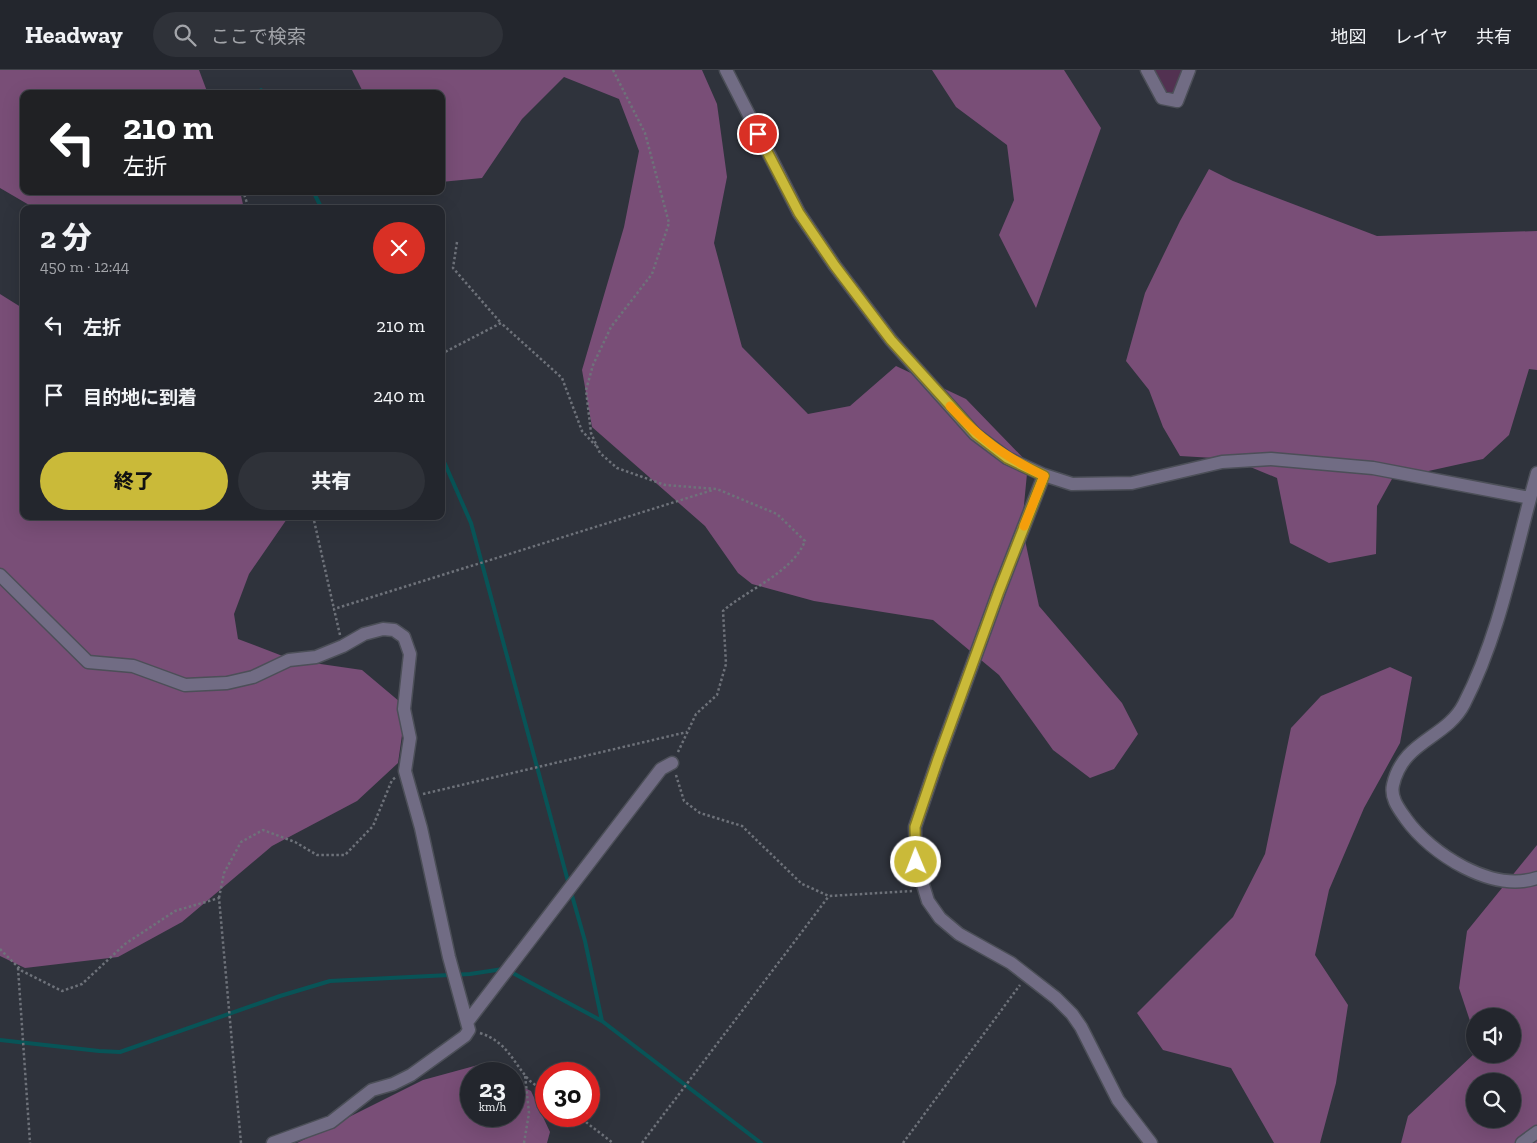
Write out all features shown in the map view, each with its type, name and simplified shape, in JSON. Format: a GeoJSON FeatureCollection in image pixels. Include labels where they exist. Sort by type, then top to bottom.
{"type":"FeatureCollection","features":[{"type":"Feature","properties":{"kind":"street"},"geometry":{"type":"LineString","coordinates":[[726,70],[799,213],[835,266],[891,340],[976,434],[1007,458],[1044,476],[1072,484],[1132,483],[1222,462],[1271,459],[1373,468],[1530,498]]}},
{"type":"Feature","properties":{"kind":"street"},"geometry":{"type":"LineString","coordinates":[[1147,70],[1162,98],[1177,101],[1188,70]]}},
{"type":"Feature","properties":{"kind":"street"},"geometry":{"type":"LineString","coordinates":[[1537,473],[1514,563],[1499,612],[1464,705],[1451,721],[1412,751],[1397,774],[1393,791],[1395,803],[1412,828],[1441,855],[1464,867],[1500,879],[1524,881],[1537,878]]}},
{"type":"Feature","properties":{"kind":"street"},"geometry":{"type":"LineString","coordinates":[[1044,476],[995,600],[915,827],[916,862],[923,890],[933,910],[949,927],[1011,963],[1056,998],[1072,1014],[1081,1027],[1118,1100],[1151,1143]]}},
{"type":"Feature","properties":{"kind":"street"},"geometry":{"type":"LineString","coordinates":[[0,574],[88,662],[133,666],[185,685],[227,683],[253,677],[289,660],[316,657],[343,646],[364,634],[383,629],[394,630],[404,637],[410,654],[404,709],[410,738],[406,771],[450,957],[469,1026]]}},
{"type":"Feature","properties":{"kind":"street"},"geometry":{"type":"LineString","coordinates":[[273,1143],[331,1122],[372,1090],[394,1084],[411,1075],[465,1036],[469,1026],[661,769],[672,763]]}},
{"type":"Feature","properties":{"kind":"street"},"geometry":{"type":"LineString","coordinates":[[1522,1143],[1537,1132]]}},
{"type":"Feature","properties":{"kind":"path"},"geometry":{"type":"LineString","coordinates":[[613,70],[645,133],[669,222],[652,274],[611,327],[593,365],[586,390],[591,433],[600,454],[617,468],[664,485],[717,488],[777,514],[805,541],[800,554],[723,611],[726,664],[717,695],[696,714],[672,763],[684,801],[700,813],[742,826],[802,884],[829,896],[923,890]]}},
{"type":"Feature","properties":{"kind":"path"},"geometry":{"type":"LineString","coordinates":[[457,242],[453,268],[501,323],[562,378],[582,431],[598,448]]}},
{"type":"Feature","properties":{"kind":"path"},"geometry":{"type":"LineString","coordinates":[[445,352],[501,323]]}},
{"type":"Feature","properties":{"kind":"path"},"geometry":{"type":"LineString","coordinates":[[334,609],[717,488]]}},
{"type":"Feature","properties":{"kind":"path"},"geometry":{"type":"LineString","coordinates":[[314,520],[343,646]]}},
{"type":"Feature","properties":{"kind":"path"},"geometry":{"type":"LineString","coordinates":[[413,797],[687,732]]}},
{"type":"Feature","properties":{"kind":"path"},"geometry":{"type":"LineString","coordinates":[[241,1143],[219,898],[224,873],[241,842],[263,830],[295,842],[317,855],[345,855],[373,826],[392,780],[406,771]]}},
{"type":"Feature","properties":{"kind":"path"},"geometry":{"type":"LineString","coordinates":[[642,1143],[829,896]]}},
{"type":"Feature","properties":{"kind":"path"},"geometry":{"type":"LineString","coordinates":[[0,949],[18,967],[62,991],[82,984],[125,944],[175,911],[219,898]]}},
{"type":"Feature","properties":{"kind":"path"},"geometry":{"type":"LineString","coordinates":[[18,967],[30,1143]]}},
{"type":"Feature","properties":{"kind":"path"},"geometry":{"type":"LineString","coordinates":[[904,1143],[1027,976]]}},
{"type":"Feature","properties":{"kind":"path"},"geometry":{"type":"LineString","coordinates":[[469,1026],[500,1044],[516,1062]]}},
{"type":"Feature","properties":{"kind":"path"},"geometry":{"type":"LineString","coordinates":[[525,1072],[535,1084]]}},
{"type":"Feature","properties":{"kind":"path"},"geometry":{"type":"LineString","coordinates":[[524,1143],[529,1113],[525,1072]]}},
{"type":"Feature","properties":{"kind":"path"},"geometry":{"type":"LineString","coordinates":[[592,1127],[613,1143]]}},
{"type":"Feature","properties":{"kind":"shaded area"},"geometry":{"type":"Polygon","coordinates":[[[0,70],[199,70],[206,90],[20,90],[20,195],[241,195],[243,205],[29,205],[0,188],[0,70]]]}},
{"type":"Feature","properties":{"kind":"shaded area"},"geometry":{"type":"Polygon","coordinates":[[[352,70],[702,70],[717,104],[727,177],[714,243],[742,347],[808,414],[850,406],[896,366],[966,399],[1028,463],[1022,526],[1039,606],[1122,703],[1138,734],[1114,769],[1090,778],[1053,750],[999,675],[933,620],[814,601],[752,584],[738,573],[705,526],[592,427],[582,370],[624,227],[639,151],[619,99],[564,77],[522,119],[482,178],[445,182],[445,90],[362,90],[352,70]]]}},
{"type":"Feature","properties":{"kind":"shaded area"},"geometry":{"type":"Polygon","coordinates":[[[932,70],[1064,70],[1101,128],[1036,308],[999,235],[1014,200],[1007,145],[956,107],[932,70]]]}},
{"type":"Feature","properties":{"kind":"shaded area"},"geometry":{"type":"Polygon","coordinates":[[[1150,70],[1186,70],[1176,99],[1164,96],[1150,70]]]}},
{"type":"Feature","properties":{"kind":"shaded area"},"geometry":{"type":"Polygon","coordinates":[[[1209,169],[1233,181],[1377,236],[1537,231],[1537,370],[1529,369],[1509,435],[1483,459],[1392,479],[1377,506],[1376,554],[1329,563],[1290,543],[1277,478],[1231,459],[1180,456],[1163,427],[1149,390],[1126,361],[1145,293],[1180,221],[1209,169]]]}},
{"type":"Feature","properties":{"kind":"shaded area"},"geometry":{"type":"Polygon","coordinates":[[[0,294],[20,306],[20,520],[286,520],[249,574],[234,614],[238,639],[293,660],[362,670],[406,707],[398,763],[357,801],[272,846],[182,922],[118,957],[25,968],[0,956],[0,294]]]}},
{"type":"Feature","properties":{"kind":"shaded area"},"geometry":{"type":"Polygon","coordinates":[[[1390,667],[1412,677],[1400,743],[1364,808],[1329,890],[1315,955],[1348,1005],[1336,1083],[1320,1143],[1274,1143],[1231,1068],[1163,1050],[1137,1013],[1233,917],[1265,854],[1291,728],[1321,696],[1390,667]]]}},
{"type":"Feature","properties":{"kind":"shaded area"},"geometry":{"type":"Polygon","coordinates":[[[1537,845],[1537,1143],[1401,1143],[1408,1116],[1466,1061],[1466,1063],[1521,1063],[1521,1008],[1466,1009],[1459,988],[1467,931],[1537,845]]]}},
{"type":"Feature","properties":{"kind":"shaded area"},"geometry":{"type":"Polygon","coordinates":[[[460,1070],[460,1127],[525,1127],[525,1088],[531,1091],[535,1100],[535,1127],[548,1127],[550,1132],[547,1143],[297,1143],[423,1080],[460,1070]]]}},
{"type":"Feature","properties":{"kind":"waterway"},"geometry":{"type":"LineString","coordinates":[[315,195],[320,205]]}},
{"type":"Feature","properties":{"kind":"waterway"},"geometry":{"type":"LineString","coordinates":[[445,464],[471,523],[569,885]]}},
{"type":"Feature","properties":{"kind":"waterway"},"geometry":{"type":"LineString","coordinates":[[571,892],[585,941],[602,1021]]}},
{"type":"Feature","properties":{"kind":"waterway"},"geometry":{"type":"LineString","coordinates":[[0,1040],[120,1052],[280,996],[330,981],[470,974],[503,969]]}},
{"type":"Feature","properties":{"kind":"waterway"},"geometry":{"type":"LineString","coordinates":[[509,971],[602,1021],[761,1143]]}},
{"type":"Feature","properties":{"kind":"slow traffic"},"geometry":{"type":"LineString","coordinates":[[950,406],[976,434],[1007,458],[1044,476],[1024,526]]}},
{"type":"Feature","properties":{"kind":"route"},"geometry":{"type":"LineString","coordinates":[[758,134],[799,213],[835,266],[891,340],[976,434],[1007,458],[1044,476],[999,591],[915,827],[916,862]]}}]}
